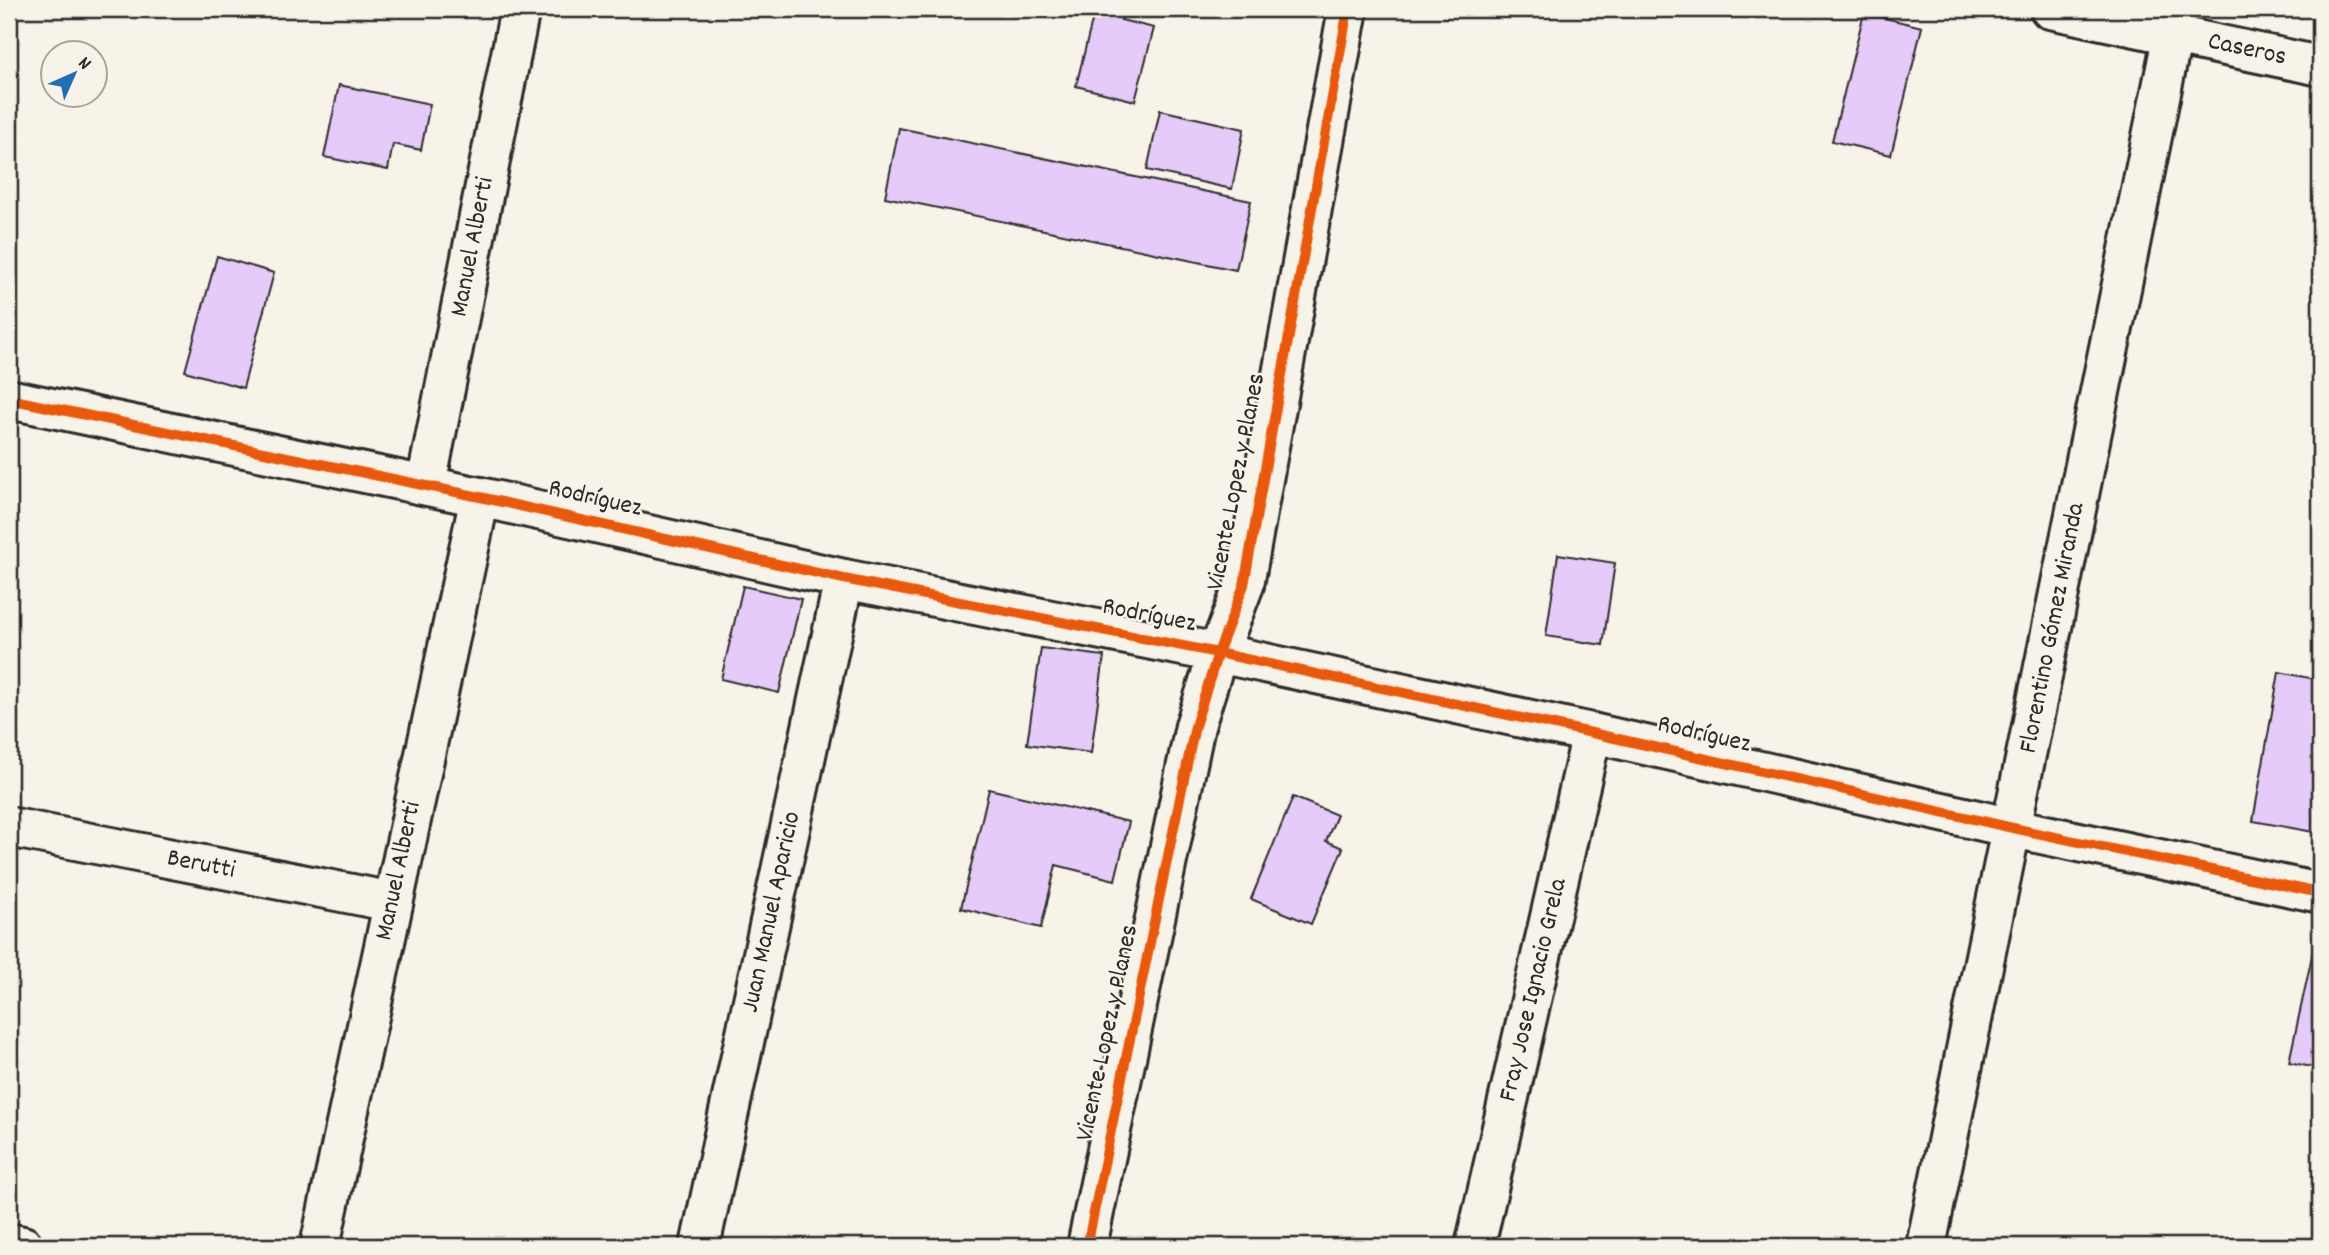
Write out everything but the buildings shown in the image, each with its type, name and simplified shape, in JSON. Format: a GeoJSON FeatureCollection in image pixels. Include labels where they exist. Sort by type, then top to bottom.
{"type":"FeatureCollection","features":[{"type":"Feature","properties":{"kind":"street","name":"Manuel Alberti"},"geometry":{"type":"LineString","coordinates":[[426,485],[520,9]]}},
{"type":"Feature","properties":{"kind":"street","name":"Vicente Lopez y Planes"},"geometry":{"type":"LineString","coordinates":[[1087,1246],[1195,726],[1244,584],[1348,9]]}},
{"type":"Feature","properties":{"kind":"street","name":"Caseros"},"geometry":{"type":"LineString","coordinates":[[2050,9],[2176,22],[2320,66]]}},
{"type":"Feature","properties":{"kind":"street","name":"Florentino Gómez Miranda"},"geometry":{"type":"LineString","coordinates":[[1926,1246],[2176,22]]}},
{"type":"Feature","properties":{"kind":"street","name":"Rodríguez"},"geometry":{"type":"LineString","coordinates":[[9,399],[426,485],[844,579],[1218,653],[2320,893]]}},
{"type":"Feature","properties":{"kind":"street","name":"Manuel Alberti"},"geometry":{"type":"LineString","coordinates":[[320,1246],[481,497]]}},
{"type":"Feature","properties":{"kind":"street","name":"Juan Manuel Aparicio"},"geometry":{"type":"LineString","coordinates":[[700,1246],[844,579]]}},
{"type":"Feature","properties":{"kind":"street","name":"Fray Jose Ignacio Grela"},"geometry":{"type":"LineString","coordinates":[[1475,1246],[1592,733]]}},
{"type":"Feature","properties":{"kind":"street","name":"Berutti"},"geometry":{"type":"LineString","coordinates":[[9,827],[393,902]]}},
{"type":"Feature","properties":{"kind":"street"},"geometry":{"type":"LineString","coordinates":[[9,1243],[23,1246]]}},
{"type":"Feature","properties":{"kind":"cycle path"},"geometry":{"type":"LineString","coordinates":[[1087,1246],[1195,726],[1218,653],[1244,585],[1348,9]]}},
{"type":"Feature","properties":{"kind":"cycle path"},"geometry":{"type":"LineString","coordinates":[[9,399],[480,497],[844,579],[1218,653],[2320,893]]}}]}
